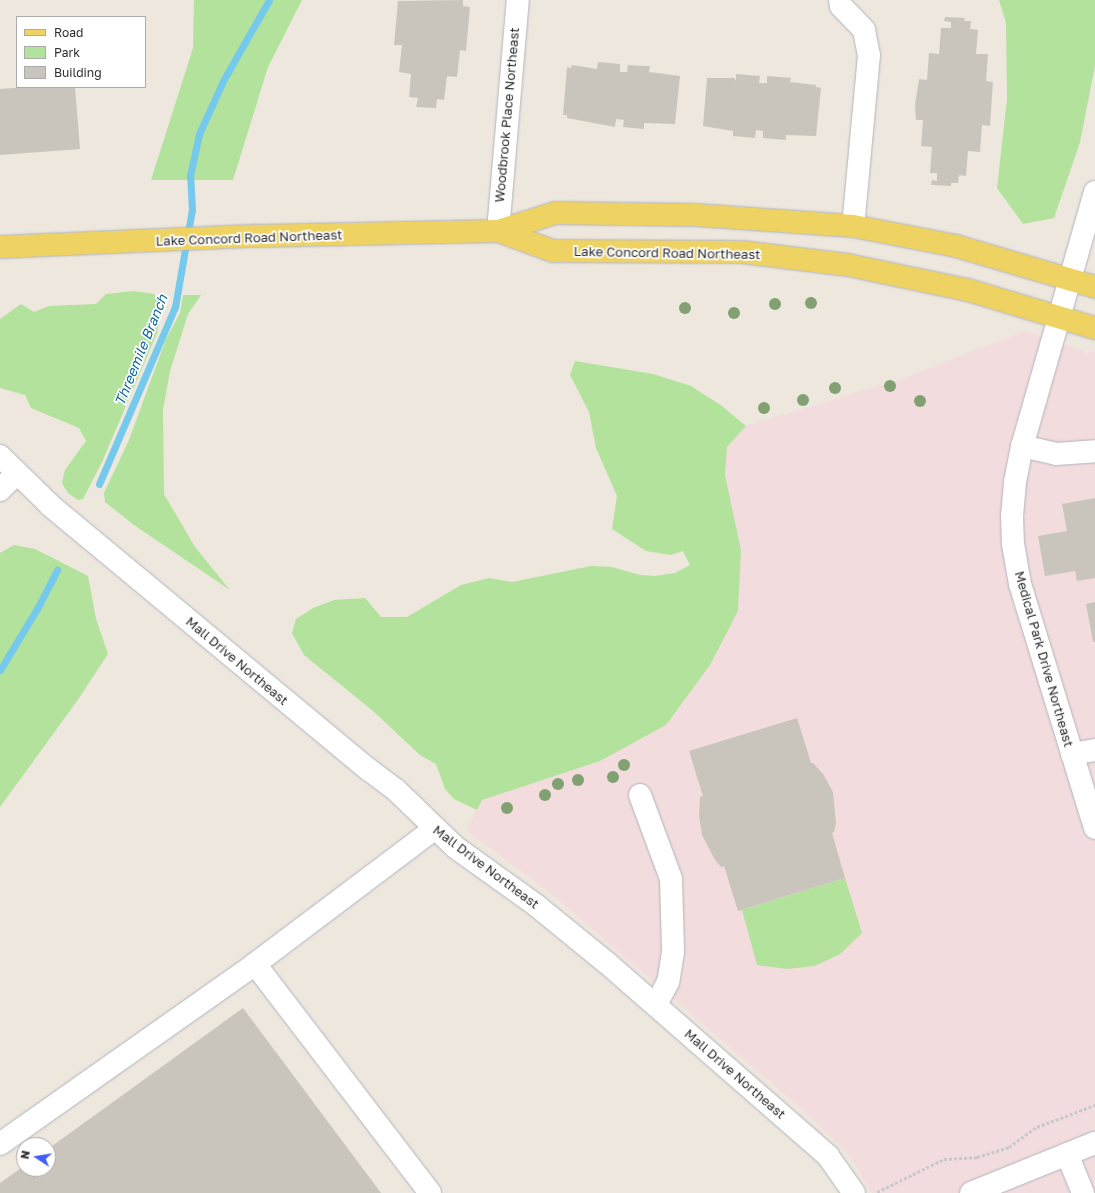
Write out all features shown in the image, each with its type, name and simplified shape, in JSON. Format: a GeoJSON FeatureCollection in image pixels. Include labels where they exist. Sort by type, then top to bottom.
{"type":"FeatureCollection","features":[{"type":"Feature","properties":{"kind":"main road","name":"Lake Concord Road Northeast"},"geometry":{"type":"LineString","coordinates":[[0,247],[119,244],[224,238],[498,231],[555,213],[696,215],[853,226],[956,246],[1070,278],[1095,287]]}},
{"type":"Feature","properties":{"kind":"main road","name":"Lake Concord Road Northeast"},"geometry":{"type":"LineString","coordinates":[[498,231],[553,251],[742,252],[848,264],[968,290],[1059,315],[1095,328]]}},
{"type":"Feature","properties":{"kind":"street","name":"Woodbrook Place Northeast"},"geometry":{"type":"LineString","coordinates":[[498,231],[518,0]]}},
{"type":"Feature","properties":{"kind":"street"},"geometry":{"type":"LineString","coordinates":[[840,0],[841,6],[864,30],[869,55],[853,226]]}},
{"type":"Feature","properties":{"kind":"street","name":"Medical Park Drive Northeast"},"geometry":{"type":"LineString","coordinates":[[1095,192],[1022,446],[1015,482],[1013,544],[1020,584],[1095,828]]}},
{"type":"Feature","properties":{"kind":"street"},"geometry":{"type":"LineString","coordinates":[[1022,446],[1056,454],[1095,451]]}},
{"type":"Feature","properties":{"kind":"street","name":"Mall Drive Northeast"},"geometry":{"type":"LineString","coordinates":[[0,456],[58,511],[368,769],[396,790],[434,829],[537,906],[656,1005],[828,1156],[854,1193]]}},
{"type":"Feature","properties":{"kind":"street"},"geometry":{"type":"LineString","coordinates":[[0,490],[17,473]]}},
{"type":"Feature","properties":{"kind":"street"},"geometry":{"type":"LineString","coordinates":[[1072,754],[1095,750]]}},
{"type":"Feature","properties":{"kind":"street"},"geometry":{"type":"LineString","coordinates":[[640,795],[671,879],[673,952],[668,982],[656,1005]]}},
{"type":"Feature","properties":{"kind":"street"},"geometry":{"type":"LineString","coordinates":[[0,1144],[255,964],[434,829]]}},
{"type":"Feature","properties":{"kind":"street"},"geometry":{"type":"LineString","coordinates":[[255,964],[430,1193]]}},
{"type":"Feature","properties":{"kind":"street"},"geometry":{"type":"LineString","coordinates":[[971,1193],[1095,1143]]}},
{"type":"Feature","properties":{"kind":"street"},"geometry":{"type":"LineString","coordinates":[[1067,1154],[1084,1193]]}},
{"type":"Feature","properties":{"kind":"path"},"geometry":{"type":"LineString","coordinates":[[874,1193],[944,1159],[977,1157],[1009,1146],[1037,1127],[1095,1105]]}},
{"type":"Feature","properties":{"kind":"shaded area"},"geometry":{"type":"Polygon","coordinates":[[[1026,331],[1082,350],[1085,354],[1095,351],[1095,1193],[872,1193],[849,1155],[805,1112],[548,891],[466,830],[482,800],[600,761],[666,725],[710,665],[738,611],[741,550],[725,475],[727,447],[746,426],[899,380],[1026,331]]]}},
{"type":"Feature","properties":{"kind":"green space"},"geometry":{"type":"Polygon","coordinates":[[[194,0],[302,0],[268,67],[233,180],[151,180],[193,48],[194,0]]]}},
{"type":"Feature","properties":{"kind":"green space"},"geometry":{"type":"Polygon","coordinates":[[[999,0],[1095,0],[1095,66],[1080,142],[1054,218],[1023,224],[997,188],[1007,99],[1006,23],[999,0]]]}},
{"type":"Feature","properties":{"kind":"green space"},"geometry":{"type":"Polygon","coordinates":[[[134,291],[154,294],[163,302],[157,333],[102,462],[83,499],[78,500],[68,493],[62,483],[65,470],[86,441],[79,428],[31,408],[25,395],[0,388],[0,319],[21,304],[34,312],[49,306],[96,304],[106,294],[134,291]]]}},
{"type":"Feature","properties":{"kind":"green space"},"geometry":{"type":"Polygon","coordinates":[[[183,295],[201,295],[188,314],[170,371],[163,410],[164,494],[195,547],[230,590],[134,525],[105,502],[104,493],[129,440],[166,339],[180,313],[183,295]]]}},
{"type":"Feature","properties":{"kind":"green space"},"geometry":{"type":"Polygon","coordinates":[[[575,361],[653,374],[691,386],[722,406],[746,426],[727,447],[725,475],[741,550],[738,611],[710,665],[666,725],[600,761],[482,800],[477,810],[454,799],[445,789],[436,764],[420,755],[373,711],[304,655],[292,633],[296,619],[313,608],[334,600],[365,598],[381,617],[407,617],[461,585],[489,578],[512,582],[591,566],[612,567],[640,575],[655,576],[675,573],[690,565],[683,551],[671,555],[646,551],[612,529],[617,496],[596,448],[589,412],[570,375],[575,361]]]}},
{"type":"Feature","properties":{"kind":"green space"},"geometry":{"type":"Polygon","coordinates":[[[14,545],[35,549],[88,576],[96,619],[108,654],[77,701],[0,807],[0,553],[14,545]]]}},
{"type":"Feature","properties":{"kind":"green space"},"geometry":{"type":"Polygon","coordinates":[[[845,878],[862,933],[840,954],[815,966],[787,969],[757,965],[742,910],[845,878]]]}},
{"type":"Feature","properties":{"kind":"building"},"geometry":{"type":"Polygon","coordinates":[[[463,0],[463,6],[470,7],[466,51],[460,50],[457,77],[447,76],[444,100],[437,99],[436,108],[416,107],[418,98],[409,97],[411,74],[399,72],[402,45],[394,45],[398,1],[463,0]]]}},
{"type":"Feature","properties":{"kind":"building"},"geometry":{"type":"Polygon","coordinates":[[[945,17],[965,18],[964,21],[971,21],[970,29],[978,30],[976,54],[988,54],[986,81],[993,82],[990,126],[982,125],[980,152],[968,151],[966,176],[959,175],[958,183],[951,183],[951,186],[931,185],[932,180],[937,181],[937,173],[930,173],[932,147],[921,146],[923,120],[916,120],[915,105],[919,79],[927,80],[929,53],[939,54],[941,28],[951,28],[951,22],[944,21],[945,17]]]}},
{"type":"Feature","properties":{"kind":"building"},"geometry":{"type":"Polygon","coordinates":[[[598,62],[620,64],[620,72],[627,72],[628,65],[650,66],[649,72],[680,76],[675,124],[644,123],[644,129],[623,127],[624,120],[616,119],[615,127],[567,118],[567,115],[563,115],[567,67],[571,68],[572,65],[597,69],[598,62]]]}},
{"type":"Feature","properties":{"kind":"building"},"geometry":{"type":"Polygon","coordinates":[[[736,74],[760,76],[759,83],[767,83],[767,76],[791,78],[790,82],[816,85],[816,87],[821,88],[816,136],[786,135],[786,140],[763,138],[763,131],[756,130],[755,138],[733,136],[733,131],[703,126],[707,78],[735,78],[735,81],[736,74]]]}},
{"type":"Feature","properties":{"kind":"building"},"geometry":{"type":"Polygon","coordinates":[[[75,88],[80,149],[0,155],[0,89],[75,88]]]}},
{"type":"Feature","properties":{"kind":"building"},"geometry":{"type":"Polygon","coordinates":[[[1095,498],[1095,578],[1077,581],[1075,571],[1045,576],[1038,536],[1067,531],[1062,504],[1095,498]]]}},
{"type":"Feature","properties":{"kind":"building"},"geometry":{"type":"Polygon","coordinates":[[[1095,602],[1095,642],[1093,642],[1086,604],[1095,602]]]}},
{"type":"Feature","properties":{"kind":"building"},"geometry":{"type":"Polygon","coordinates":[[[797,718],[811,763],[813,763],[823,774],[833,792],[836,823],[834,832],[832,833],[845,878],[738,911],[724,866],[721,867],[715,860],[702,835],[699,816],[700,797],[703,796],[689,751],[797,718]]]}},
{"type":"Feature","properties":{"kind":"building"},"geometry":{"type":"Polygon","coordinates":[[[243,1008],[381,1193],[0,1193],[0,1183],[16,1172],[16,1177],[56,1177],[56,1143],[243,1008]]]}},
{"type":"Feature","properties":{"kind":"waterway","name":"Threemile Branch"},"geometry":{"type":"LineString","coordinates":[[99,484],[175,307],[192,210],[190,176],[199,134],[224,79],[269,0]]}},
{"type":"Feature","properties":{"kind":"waterway","name":"Threemile Branch"},"geometry":{"type":"LineString","coordinates":[[0,670],[38,607],[57,570]]}}]}
